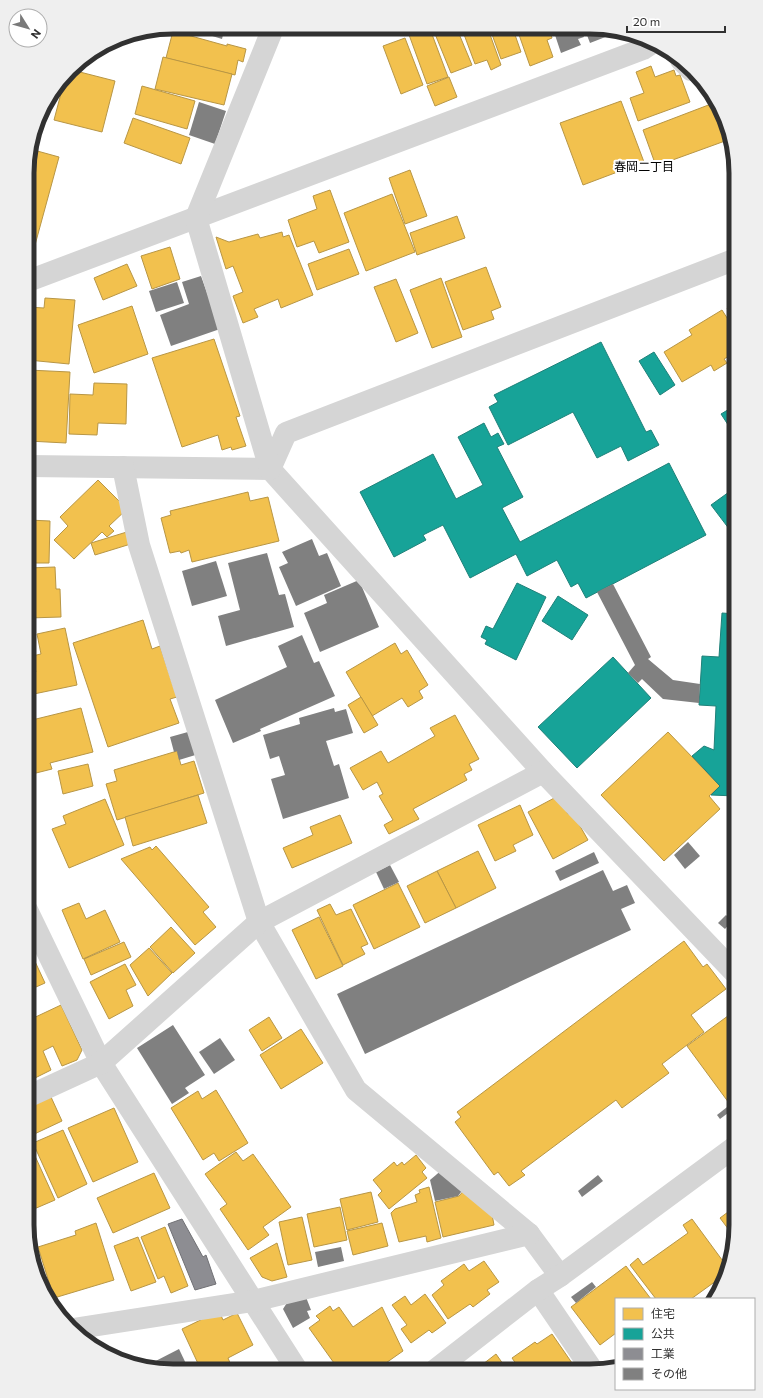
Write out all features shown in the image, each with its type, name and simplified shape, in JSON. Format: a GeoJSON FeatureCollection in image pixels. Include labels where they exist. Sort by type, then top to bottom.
{"type":"FeatureCollection","features":[{"type":"Feature","properties":{"kind":"street"},"geometry":{"type":"LineString","coordinates":[[271,34],[196,218],[270,469],[544,772],[729,967]]}},
{"type":"Feature","properties":{"kind":"street"},"geometry":{"type":"LineString","coordinates":[[34,279],[643,50],[647,46]]}},
{"type":"Feature","properties":{"kind":"street"},"geometry":{"type":"LineString","coordinates":[[270,469],[286,433],[729,262]]}},
{"type":"Feature","properties":{"kind":"street"},"geometry":{"type":"LineString","coordinates":[[34,466],[270,469]]}},
{"type":"Feature","properties":{"kind":"street"},"geometry":{"type":"LineString","coordinates":[[123,467],[139,545],[259,922],[356,1090],[529,1234],[560,1276]]}},
{"type":"Feature","properties":{"kind":"street"},"geometry":{"type":"LineString","coordinates":[[34,1094],[101,1063],[259,922],[544,772]]}},
{"type":"Feature","properties":{"kind":"street"},"geometry":{"type":"LineString","coordinates":[[34,924],[101,1063],[293,1364]]}},
{"type":"Feature","properties":{"kind":"street"},"geometry":{"type":"LineString","coordinates":[[442,1364],[538,1290],[560,1276],[729,1151]]}},
{"type":"Feature","properties":{"kind":"street"},"geometry":{"type":"LineString","coordinates":[[79,1328],[253,1301],[529,1234]]}},
{"type":"Feature","properties":{"kind":"street"},"geometry":{"type":"LineString","coordinates":[[538,1290],[588,1364]]}},
{"type":"Feature","properties":{"kind":"building: 住宅"},"geometry":{"type":"Polygon","coordinates":[[[172,34],[184,34],[227,46],[227,44],[246,49],[243,62],[238,60],[235,75],[166,58],[172,34]]]}},
{"type":"Feature","properties":{"kind":"building: 住宅"},"geometry":{"type":"Polygon","coordinates":[[[409,34],[432,34],[448,77],[427,84],[409,34]]]}},
{"type":"Feature","properties":{"kind":"building: 住宅"},"geometry":{"type":"Polygon","coordinates":[[[435,34],[459,34],[472,65],[451,73],[435,34]]]}},
{"type":"Feature","properties":{"kind":"building: 住宅"},"geometry":{"type":"Polygon","coordinates":[[[464,34],[490,34],[501,65],[491,70],[487,60],[475,64],[464,34]]]}},
{"type":"Feature","properties":{"kind":"building: 住宅"},"geometry":{"type":"Polygon","coordinates":[[[492,34],[515,34],[521,52],[501,59],[492,34]]]}},
{"type":"Feature","properties":{"kind":"building: 住宅"},"geometry":{"type":"Polygon","coordinates":[[[519,34],[551,34],[552,38],[547,40],[553,57],[530,66],[519,34]]]}},
{"type":"Feature","properties":{"kind":"building: 住宅"},"geometry":{"type":"Polygon","coordinates":[[[405,38],[423,85],[401,94],[383,46],[405,38]]]}},
{"type":"Feature","properties":{"kind":"building: 住宅"},"geometry":{"type":"Polygon","coordinates":[[[163,57],[232,74],[224,105],[155,89],[163,57]]]}},
{"type":"Feature","properties":{"kind":"building: 住宅"},"geometry":{"type":"Polygon","coordinates":[[[651,66],[655,77],[674,70],[676,76],[680,75],[690,102],[638,121],[630,98],[644,93],[636,72],[651,66]]]}},
{"type":"Feature","properties":{"kind":"building: 住宅"},"geometry":{"type":"Polygon","coordinates":[[[78,71],[115,81],[102,132],[54,120],[62,90],[78,71]]]}},
{"type":"Feature","properties":{"kind":"building: 住宅"},"geometry":{"type":"Polygon","coordinates":[[[449,77],[457,97],[435,106],[427,86],[449,77]]]}},
{"type":"Feature","properties":{"kind":"building: 住宅"},"geometry":{"type":"Polygon","coordinates":[[[142,86],[195,101],[187,129],[135,114],[142,86]]]}},
{"type":"Feature","properties":{"kind":"building: 住宅"},"geometry":{"type":"Polygon","coordinates":[[[621,101],[644,162],[583,185],[560,123],[621,101]]]}},
{"type":"Feature","properties":{"kind":"building: 住宅"},"geometry":{"type":"Polygon","coordinates":[[[711,104],[725,141],[656,166],[643,130],[711,104]]]}},
{"type":"Feature","properties":{"kind":"building: 住宅"},"geometry":{"type":"Polygon","coordinates":[[[133,118],[190,138],[181,164],[124,143],[133,118]]]}},
{"type":"Feature","properties":{"kind":"building: 住宅"},"geometry":{"type":"Polygon","coordinates":[[[36,151],[59,157],[34,249],[34,173],[36,151]]]}},
{"type":"Feature","properties":{"kind":"building: 住宅"},"geometry":{"type":"Polygon","coordinates":[[[410,170],[427,216],[405,224],[389,178],[410,170]]]}},
{"type":"Feature","properties":{"kind":"building: 住宅"},"geometry":{"type":"Polygon","coordinates":[[[330,190],[349,242],[319,253],[314,241],[297,247],[288,220],[317,209],[313,196],[330,190]]]}},
{"type":"Feature","properties":{"kind":"building: 住宅"},"geometry":{"type":"Polygon","coordinates":[[[392,194],[415,252],[366,271],[344,213],[392,194]]]}},
{"type":"Feature","properties":{"kind":"building: 住宅"},"geometry":{"type":"Polygon","coordinates":[[[457,216],[465,238],[417,255],[410,233],[457,216]]]}},
{"type":"Feature","properties":{"kind":"building: 住宅"},"geometry":{"type":"Polygon","coordinates":[[[282,232],[283,237],[289,235],[313,295],[281,308],[278,299],[254,309],[258,317],[243,323],[233,296],[243,292],[233,266],[226,269],[216,237],[229,242],[258,234],[260,238],[282,232]]]}},
{"type":"Feature","properties":{"kind":"building: 住宅"},"geometry":{"type":"Polygon","coordinates":[[[170,247],[180,279],[152,289],[141,256],[170,247]]]}},
{"type":"Feature","properties":{"kind":"building: 住宅"},"geometry":{"type":"Polygon","coordinates":[[[349,249],[359,274],[317,290],[308,264],[349,249]]]}},
{"type":"Feature","properties":{"kind":"building: 住宅"},"geometry":{"type":"Polygon","coordinates":[[[127,264],[137,286],[103,300],[94,278],[127,264]]]}},
{"type":"Feature","properties":{"kind":"building: 住宅"},"geometry":{"type":"Polygon","coordinates":[[[486,267],[501,307],[491,311],[494,319],[463,330],[445,282],[486,267]]]}},
{"type":"Feature","properties":{"kind":"building: 住宅"},"geometry":{"type":"Polygon","coordinates":[[[441,278],[462,337],[432,348],[410,290],[441,278]]]}},
{"type":"Feature","properties":{"kind":"building: 住宅"},"geometry":{"type":"Polygon","coordinates":[[[396,279],[418,333],[396,342],[374,287],[396,279]]]}},
{"type":"Feature","properties":{"kind":"building: 住宅"},"geometry":{"type":"Polygon","coordinates":[[[45,298],[75,300],[69,364],[34,361],[34,307],[44,308],[45,298]]]}},
{"type":"Feature","properties":{"kind":"building: 住宅"},"geometry":{"type":"Polygon","coordinates":[[[132,306],[148,354],[94,373],[78,325],[132,306]]]}},
{"type":"Feature","properties":{"kind":"building: 住宅"},"geometry":{"type":"Polygon","coordinates":[[[722,310],[729,321],[729,356],[724,359],[727,363],[714,371],[711,365],[682,382],[664,352],[692,335],[689,330],[722,310]]]}},
{"type":"Feature","properties":{"kind":"building: 住宅"},"geometry":{"type":"Polygon","coordinates":[[[214,339],[240,416],[236,417],[246,446],[232,450],[231,447],[222,450],[218,435],[182,447],[152,358],[214,339]]]}},
{"type":"Feature","properties":{"kind":"building: 住宅"},"geometry":{"type":"Polygon","coordinates":[[[34,370],[70,372],[66,443],[34,441],[34,370]]]}},
{"type":"Feature","properties":{"kind":"building: 住宅"},"geometry":{"type":"Polygon","coordinates":[[[94,383],[127,384],[126,424],[98,423],[97,435],[69,434],[70,394],[93,395],[94,383]]]}},
{"type":"Feature","properties":{"kind":"building: 住宅"},"geometry":{"type":"Polygon","coordinates":[[[98,480],[127,509],[109,526],[114,531],[107,537],[102,532],[74,559],[54,540],[68,526],[60,517],[98,480]]]}},
{"type":"Feature","properties":{"kind":"building: 住宅"},"geometry":{"type":"Polygon","coordinates":[[[248,492],[250,501],[268,497],[279,541],[192,562],[189,550],[181,553],[180,551],[170,553],[161,518],[171,515],[170,511],[248,492]]]}},
{"type":"Feature","properties":{"kind":"building: 住宅"},"geometry":{"type":"Polygon","coordinates":[[[34,520],[50,521],[49,563],[34,563],[34,520]]]}},
{"type":"Feature","properties":{"kind":"building: 住宅"},"geometry":{"type":"Polygon","coordinates":[[[130,531],[134,543],[95,555],[91,543],[130,531]]]}},
{"type":"Feature","properties":{"kind":"building: 住宅"},"geometry":{"type":"Polygon","coordinates":[[[55,567],[56,589],[60,589],[61,617],[34,618],[34,568],[55,567]]]}},
{"type":"Feature","properties":{"kind":"building: 住宅"},"geometry":{"type":"Polygon","coordinates":[[[143,620],[152,649],[160,646],[177,697],[170,699],[179,723],[108,747],[73,643],[143,620]]]}},
{"type":"Feature","properties":{"kind":"building: 住宅"},"geometry":{"type":"Polygon","coordinates":[[[65,628],[77,685],[34,694],[34,672],[36,672],[34,656],[41,654],[37,634],[65,628]]]}},
{"type":"Feature","properties":{"kind":"building: 住宅"},"geometry":{"type":"Polygon","coordinates":[[[395,643],[401,654],[407,650],[428,685],[419,691],[423,698],[408,707],[402,698],[372,716],[346,672],[395,643]]]}},
{"type":"Feature","properties":{"kind":"building: 住宅"},"geometry":{"type":"Polygon","coordinates":[[[361,697],[378,725],[364,733],[348,705],[361,697]]]}},
{"type":"Feature","properties":{"kind":"building: 住宅"},"geometry":{"type":"Polygon","coordinates":[[[81,708],[93,752],[50,763],[52,769],[34,774],[34,720],[81,708]]]}},
{"type":"Feature","properties":{"kind":"building: 住宅"},"geometry":{"type":"Polygon","coordinates":[[[455,715],[479,759],[469,764],[472,770],[464,774],[467,780],[413,809],[419,819],[389,834],[384,825],[393,820],[379,796],[383,794],[377,782],[363,790],[350,768],[381,751],[388,763],[435,736],[430,728],[455,715]]]}},
{"type":"Feature","properties":{"kind":"building: 住宅"},"geometry":{"type":"Polygon","coordinates":[[[668,732],[720,786],[709,796],[720,809],[664,861],[601,795],[668,732]]]}},
{"type":"Feature","properties":{"kind":"building: 住宅"},"geometry":{"type":"Polygon","coordinates":[[[177,751],[181,765],[194,761],[204,793],[117,820],[106,784],[117,781],[114,770],[177,751]]]}},
{"type":"Feature","properties":{"kind":"building: 住宅"},"geometry":{"type":"Polygon","coordinates":[[[88,764],[93,786],[63,794],[58,771],[88,764]]]}},
{"type":"Feature","properties":{"kind":"building: 住宅"},"geometry":{"type":"Polygon","coordinates":[[[198,795],[207,823],[133,846],[125,817],[198,795]]]}},
{"type":"Feature","properties":{"kind":"building: 住宅"},"geometry":{"type":"Polygon","coordinates":[[[558,796],[568,814],[572,812],[588,840],[553,859],[528,812],[558,796]]]}},
{"type":"Feature","properties":{"kind":"building: 住宅"},"geometry":{"type":"Polygon","coordinates":[[[105,799],[124,845],[69,868],[52,829],[66,824],[63,816],[105,799]]]}},
{"type":"Feature","properties":{"kind":"building: 住宅"},"geometry":{"type":"Polygon","coordinates":[[[520,805],[533,835],[513,845],[516,851],[495,861],[478,825],[520,805]]]}},
{"type":"Feature","properties":{"kind":"building: 住宅"},"geometry":{"type":"Polygon","coordinates":[[[340,815],[352,843],[292,868],[283,848],[313,835],[310,827],[340,815]]]}},
{"type":"Feature","properties":{"kind":"building: 住宅"},"geometry":{"type":"Polygon","coordinates":[[[156,846],[209,907],[203,912],[216,927],[195,945],[121,859],[150,847],[152,850],[156,846]]]}},
{"type":"Feature","properties":{"kind":"building: 住宅"},"geometry":{"type":"Polygon","coordinates":[[[478,851],[496,888],[456,908],[437,871],[478,851]]]}},
{"type":"Feature","properties":{"kind":"building: 住宅"},"geometry":{"type":"Polygon","coordinates":[[[437,871],[456,908],[425,923],[407,886],[437,871]]]}},
{"type":"Feature","properties":{"kind":"building: 住宅"},"geometry":{"type":"Polygon","coordinates":[[[398,883],[420,927],[374,949],[353,905],[398,883]]]}},
{"type":"Feature","properties":{"kind":"building: 住宅"},"geometry":{"type":"Polygon","coordinates":[[[79,903],[86,919],[105,910],[120,942],[83,959],[62,910],[79,903]]]}},
{"type":"Feature","properties":{"kind":"building: 住宅"},"geometry":{"type":"Polygon","coordinates":[[[330,904],[336,915],[351,909],[368,944],[361,947],[365,954],[343,965],[317,910],[330,904]]]}},
{"type":"Feature","properties":{"kind":"building: 住宅"},"geometry":{"type":"Polygon","coordinates":[[[319,917],[343,966],[316,979],[292,930],[319,917]]]}},
{"type":"Feature","properties":{"kind":"building: 住宅"},"geometry":{"type":"Polygon","coordinates":[[[171,927],[195,953],[173,973],[150,947],[171,927]]]}},
{"type":"Feature","properties":{"kind":"building: 住宅"},"geometry":{"type":"Polygon","coordinates":[[[684,941],[703,967],[707,964],[726,989],[691,1015],[704,1032],[662,1064],[669,1073],[622,1108],[616,1100],[521,1171],[525,1175],[509,1186],[498,1172],[494,1175],[455,1122],[461,1117],[457,1112],[684,941]]]}},
{"type":"Feature","properties":{"kind":"building: 住宅"},"geometry":{"type":"Polygon","coordinates":[[[124,942],[131,957],[91,975],[84,959],[124,942]]]}},
{"type":"Feature","properties":{"kind":"building: 住宅"},"geometry":{"type":"Polygon","coordinates":[[[149,948],[172,973],[148,996],[130,965],[149,948]]]}},
{"type":"Feature","properties":{"kind":"building: 住宅"},"geometry":{"type":"Polygon","coordinates":[[[34,959],[45,983],[34,988],[34,959]]]}},
{"type":"Feature","properties":{"kind":"building: 住宅"},"geometry":{"type":"Polygon","coordinates":[[[125,964],[136,985],[126,990],[133,1006],[109,1019],[90,982],[125,964]]]}},
{"type":"Feature","properties":{"kind":"building: 住宅"},"geometry":{"type":"Polygon","coordinates":[[[61,1005],[82,1050],[77,1060],[62,1066],[53,1046],[43,1051],[51,1070],[34,1078],[34,1018],[61,1005]]]}},
{"type":"Feature","properties":{"kind":"building: 住宅"},"geometry":{"type":"Polygon","coordinates":[[[729,1015],[729,1103],[687,1046],[729,1015]]]}},
{"type":"Feature","properties":{"kind":"building: 住宅"},"geometry":{"type":"Polygon","coordinates":[[[269,1017],[282,1038],[262,1051],[249,1030],[269,1017]]]}},
{"type":"Feature","properties":{"kind":"building: 住宅"},"geometry":{"type":"Polygon","coordinates":[[[301,1029],[323,1063],[281,1089],[260,1055],[301,1029]]]}},
{"type":"Feature","properties":{"kind":"building: 住宅"},"geometry":{"type":"Polygon","coordinates":[[[216,1090],[248,1143],[219,1161],[214,1153],[203,1160],[171,1108],[198,1091],[202,1099],[216,1090]]]}},
{"type":"Feature","properties":{"kind":"building: 住宅"},"geometry":{"type":"Polygon","coordinates":[[[51,1097],[62,1121],[34,1134],[34,1105],[51,1097]]]}},
{"type":"Feature","properties":{"kind":"building: 住宅"},"geometry":{"type":"Polygon","coordinates":[[[114,1108],[138,1162],[93,1182],[68,1128],[114,1108]]]}},
{"type":"Feature","properties":{"kind":"building: 住宅"},"geometry":{"type":"Polygon","coordinates":[[[63,1130],[87,1184],[58,1198],[34,1143],[63,1130]]]}},
{"type":"Feature","properties":{"kind":"building: 住宅"},"geometry":{"type":"Polygon","coordinates":[[[236,1152],[243,1161],[253,1154],[291,1207],[263,1227],[269,1235],[248,1250],[220,1209],[227,1204],[205,1174],[236,1152]]]}},
{"type":"Feature","properties":{"kind":"building: 住宅"},"geometry":{"type":"Polygon","coordinates":[[[34,1154],[55,1200],[34,1209],[34,1154]]]}},
{"type":"Feature","properties":{"kind":"building: 住宅"},"geometry":{"type":"Polygon","coordinates":[[[416,1155],[426,1168],[422,1172],[427,1178],[389,1209],[378,1195],[382,1191],[373,1180],[394,1162],[397,1166],[402,1162],[404,1165],[416,1155]]]}},
{"type":"Feature","properties":{"kind":"building: 住宅"},"geometry":{"type":"Polygon","coordinates":[[[154,1173],[170,1208],[113,1233],[97,1198],[154,1173]]]}},
{"type":"Feature","properties":{"kind":"building: 住宅"},"geometry":{"type":"Polygon","coordinates":[[[429,1187],[441,1238],[427,1242],[426,1236],[399,1242],[391,1213],[395,1209],[417,1202],[415,1195],[420,1193],[419,1190],[429,1187]]]}},
{"type":"Feature","properties":{"kind":"building: 住宅"},"geometry":{"type":"Polygon","coordinates":[[[466,1188],[491,1209],[494,1225],[443,1237],[435,1202],[459,1196],[466,1188]]]}},
{"type":"Feature","properties":{"kind":"building: 住宅"},"geometry":{"type":"Polygon","coordinates":[[[371,1192],[378,1222],[347,1230],[340,1199],[371,1192]]]}},
{"type":"Feature","properties":{"kind":"building: 住宅"},"geometry":{"type":"Polygon","coordinates":[[[340,1207],[347,1240],[314,1247],[307,1214],[340,1207]]]}},
{"type":"Feature","properties":{"kind":"building: 住宅"},"geometry":{"type":"Polygon","coordinates":[[[729,1211],[729,1230],[720,1218],[729,1211]]]}},
{"type":"Feature","properties":{"kind":"building: 住宅"},"geometry":{"type":"Polygon","coordinates":[[[302,1217],[312,1260],[288,1265],[279,1222],[302,1217]]]}},
{"type":"Feature","properties":{"kind":"building: 住宅"},"geometry":{"type":"Polygon","coordinates":[[[692,1219],[724,1262],[722,1270],[718,1280],[692,1298],[655,1298],[630,1265],[638,1258],[643,1265],[688,1233],[683,1225],[692,1219]]]}},
{"type":"Feature","properties":{"kind":"building: 住宅"},"geometry":{"type":"Polygon","coordinates":[[[96,1223],[114,1280],[55,1298],[38,1247],[76,1235],[75,1231],[96,1223]]]}},
{"type":"Feature","properties":{"kind":"building: 住宅"},"geometry":{"type":"Polygon","coordinates":[[[382,1223],[388,1246],[353,1255],[347,1231],[382,1223]]]}},
{"type":"Feature","properties":{"kind":"building: 住宅"},"geometry":{"type":"Polygon","coordinates":[[[165,1227],[188,1286],[171,1293],[164,1276],[158,1279],[141,1237],[165,1227]]]}},
{"type":"Feature","properties":{"kind":"building: 住宅"},"geometry":{"type":"Polygon","coordinates":[[[138,1237],[156,1282],[131,1291],[114,1246],[138,1237]]]}},
{"type":"Feature","properties":{"kind":"building: 住宅"},"geometry":{"type":"Polygon","coordinates":[[[277,1243],[287,1277],[272,1281],[262,1277],[250,1258],[277,1243]]]}},
{"type":"Feature","properties":{"kind":"building: 住宅"},"geometry":{"type":"Polygon","coordinates":[[[484,1261],[499,1282],[487,1290],[490,1294],[473,1307],[470,1304],[448,1319],[432,1295],[444,1285],[441,1281],[464,1264],[469,1271],[484,1261]]]}},
{"type":"Feature","properties":{"kind":"building: 住宅"},"geometry":{"type":"Polygon","coordinates":[[[626,1266],[650,1298],[615,1298],[615,1334],[600,1345],[571,1307],[626,1266]]]}},
{"type":"Feature","properties":{"kind":"building: 住宅"},"geometry":{"type":"Polygon","coordinates":[[[425,1294],[446,1323],[432,1333],[429,1330],[411,1343],[401,1329],[407,1325],[392,1305],[405,1296],[411,1305],[425,1294]]]}},
{"type":"Feature","properties":{"kind":"building: 住宅"},"geometry":{"type":"Polygon","coordinates":[[[330,1306],[333,1311],[339,1307],[353,1327],[382,1307],[403,1351],[384,1364],[333,1364],[334,1363],[309,1328],[320,1320],[316,1316],[330,1306]]]}},
{"type":"Feature","properties":{"kind":"building: 住宅"},"geometry":{"type":"Polygon","coordinates":[[[219,1311],[223,1320],[237,1313],[253,1345],[228,1358],[230,1364],[198,1364],[182,1329],[219,1311]]]}},
{"type":"Feature","properties":{"kind":"building: 住宅"},"geometry":{"type":"Polygon","coordinates":[[[552,1334],[572,1363],[516,1364],[512,1358],[535,1342],[537,1344],[552,1334]]]}},
{"type":"Feature","properties":{"kind":"building: 住宅"},"geometry":{"type":"Polygon","coordinates":[[[496,1354],[503,1364],[483,1364],[496,1354]]]}},
{"type":"Feature","properties":{"kind":"building: 公共"},"geometry":{"type":"Polygon","coordinates":[[[601,342],[646,432],[651,430],[659,445],[628,461],[621,446],[597,458],[573,412],[508,445],[489,407],[498,402],[494,395],[601,342]]]}},
{"type":"Feature","properties":{"kind":"building: 公共"},"geometry":{"type":"Polygon","coordinates":[[[654,352],[675,385],[660,395],[639,361],[654,352]]]}},
{"type":"Feature","properties":{"kind":"building: 公共"},"geometry":{"type":"Polygon","coordinates":[[[729,409],[729,426],[721,414],[729,409]]]}},
{"type":"Feature","properties":{"kind":"building: 公共"},"geometry":{"type":"Polygon","coordinates":[[[484,423],[491,437],[498,433],[504,444],[497,447],[523,497],[502,508],[520,542],[669,463],[706,535],[586,598],[578,583],[571,587],[557,560],[527,576],[516,554],[470,578],[443,525],[423,535],[426,540],[394,557],[360,492],[433,454],[456,499],[483,485],[458,437],[484,423]]]}},
{"type":"Feature","properties":{"kind":"building: 公共"},"geometry":{"type":"Polygon","coordinates":[[[729,492],[729,529],[711,505],[729,492]]]}},
{"type":"Feature","properties":{"kind":"building: 公共"},"geometry":{"type":"Polygon","coordinates":[[[517,583],[546,597],[516,660],[485,644],[487,640],[481,637],[486,626],[493,629],[517,583]]]}},
{"type":"Feature","properties":{"kind":"building: 公共"},"geometry":{"type":"Polygon","coordinates":[[[558,596],[588,615],[572,640],[542,621],[558,596]]]}},
{"type":"Feature","properties":{"kind":"building: 公共"},"geometry":{"type":"Polygon","coordinates":[[[722,613],[729,614],[729,796],[711,795],[720,786],[692,756],[704,746],[714,750],[716,706],[699,705],[702,656],[719,657],[722,613]]]}},
{"type":"Feature","properties":{"kind":"building: 公共"},"geometry":{"type":"Polygon","coordinates":[[[613,657],[651,698],[577,768],[538,727],[613,657]]]}},
{"type":"Feature","properties":{"kind":"building: 工業"},"geometry":{"type":"Polygon","coordinates":[[[182,1219],[203,1257],[206,1255],[216,1284],[195,1290],[168,1224],[182,1219]]]}},
{"type":"Feature","properties":{"kind":"building: その他"},"geometry":{"type":"Polygon","coordinates":[[[206,34],[223,34],[222,39],[206,34]]]}},
{"type":"Feature","properties":{"kind":"building: その他"},"geometry":{"type":"Polygon","coordinates":[[[555,34],[583,34],[584,37],[578,39],[581,45],[561,53],[555,34]]]}},
{"type":"Feature","properties":{"kind":"building: その他"},"geometry":{"type":"Polygon","coordinates":[[[587,34],[609,36],[590,43],[587,34]]]}},
{"type":"Feature","properties":{"kind":"building: その他"},"geometry":{"type":"Polygon","coordinates":[[[199,102],[226,111],[215,144],[189,135],[199,102]]]}},
{"type":"Feature","properties":{"kind":"building: その他"},"geometry":{"type":"Polygon","coordinates":[[[201,276],[220,329],[171,346],[160,315],[189,304],[182,282],[201,276]]]}},
{"type":"Feature","properties":{"kind":"building: その他"},"geometry":{"type":"Polygon","coordinates":[[[177,282],[184,303],[156,312],[149,291],[177,282]]]}},
{"type":"Feature","properties":{"kind":"building: その他"},"geometry":{"type":"Polygon","coordinates":[[[312,539],[319,556],[327,553],[341,586],[296,606],[279,567],[288,563],[282,552],[312,539]]]}},
{"type":"Feature","properties":{"kind":"building: その他"},"geometry":{"type":"Polygon","coordinates":[[[267,553],[279,595],[285,594],[294,627],[226,646],[218,616],[240,610],[228,563],[267,553]]]}},
{"type":"Feature","properties":{"kind":"building: その他"},"geometry":{"type":"Polygon","coordinates":[[[216,561],[227,596],[192,606],[182,571],[216,561]]]}},
{"type":"Feature","properties":{"kind":"building: その他"},"geometry":{"type":"Polygon","coordinates":[[[359,580],[379,627],[320,652],[304,613],[327,603],[324,595],[359,580]]]}},
{"type":"Feature","properties":{"kind":"building: その他"},"geometry":{"type":"Polygon","coordinates":[[[613,584],[651,657],[648,659],[673,680],[700,684],[699,703],[663,699],[642,679],[638,683],[628,673],[635,665],[597,592],[613,584]]]}},
{"type":"Feature","properties":{"kind":"building: その他"},"geometry":{"type":"Polygon","coordinates":[[[302,635],[314,663],[319,661],[335,696],[260,729],[261,731],[233,743],[215,700],[287,667],[278,646],[302,635]]]}},
{"type":"Feature","properties":{"kind":"building: その他"},"geometry":{"type":"Polygon","coordinates":[[[334,708],[335,712],[346,709],[353,733],[326,741],[334,766],[339,764],[349,798],[283,819],[271,779],[285,775],[279,756],[270,759],[263,735],[300,724],[299,718],[334,708]]]}},
{"type":"Feature","properties":{"kind":"building: その他"},"geometry":{"type":"Polygon","coordinates":[[[195,730],[202,753],[179,760],[177,751],[174,752],[170,737],[195,730]]]}},
{"type":"Feature","properties":{"kind":"building: その他"},"geometry":{"type":"Polygon","coordinates":[[[688,842],[700,856],[685,869],[674,855],[688,842]]]}},
{"type":"Feature","properties":{"kind":"building: その他"},"geometry":{"type":"Polygon","coordinates":[[[594,852],[599,863],[560,881],[555,871],[594,852]]]}},
{"type":"Feature","properties":{"kind":"building: その他"},"geometry":{"type":"Polygon","coordinates":[[[390,865],[399,882],[384,889],[376,872],[390,865]]]}},
{"type":"Feature","properties":{"kind":"building: その他"},"geometry":{"type":"Polygon","coordinates":[[[603,870],[613,891],[627,885],[635,903],[621,909],[631,930],[365,1054],[337,994],[603,870]]]}},
{"type":"Feature","properties":{"kind":"building: その他"},"geometry":{"type":"Polygon","coordinates":[[[726,915],[729,918],[729,924],[725,929],[718,923],[726,915]]]}},
{"type":"Feature","properties":{"kind":"building: その他"},"geometry":{"type":"Polygon","coordinates":[[[173,1025],[205,1075],[185,1088],[189,1093],[172,1104],[137,1048],[173,1025]]]}},
{"type":"Feature","properties":{"kind":"building: その他"},"geometry":{"type":"Polygon","coordinates":[[[220,1038],[235,1060],[214,1074],[199,1052],[220,1038]]]}},
{"type":"Feature","properties":{"kind":"building: その他"},"geometry":{"type":"Polygon","coordinates":[[[729,1106],[729,1112],[720,1119],[717,1115],[729,1106]]]}},
{"type":"Feature","properties":{"kind":"building: その他"},"geometry":{"type":"Polygon","coordinates":[[[443,1169],[465,1187],[458,1196],[435,1201],[430,1180],[443,1169]]]}},
{"type":"Feature","properties":{"kind":"building: その他"},"geometry":{"type":"Polygon","coordinates":[[[598,1175],[603,1181],[582,1197],[578,1191],[598,1175]]]}},
{"type":"Feature","properties":{"kind":"building: その他"},"geometry":{"type":"Polygon","coordinates":[[[341,1247],[344,1261],[318,1267],[315,1252],[341,1247]]]}},
{"type":"Feature","properties":{"kind":"building: その他"},"geometry":{"type":"Polygon","coordinates":[[[592,1282],[596,1287],[576,1303],[571,1297],[592,1282]]]}},
{"type":"Feature","properties":{"kind":"building: その他"},"geometry":{"type":"Polygon","coordinates":[[[304,1292],[311,1310],[307,1311],[310,1318],[293,1328],[283,1309],[290,1298],[304,1292]]]}},
{"type":"Feature","properties":{"kind":"building: その他"},"geometry":{"type":"Polygon","coordinates":[[[179,1349],[186,1364],[173,1364],[153,1362],[179,1349]]]}},
{"type":"Feature","properties":{"kind":"district","name":"春岡二丁目"},"geometry":{"type":"Point","coordinates":[644,166]}}]}
